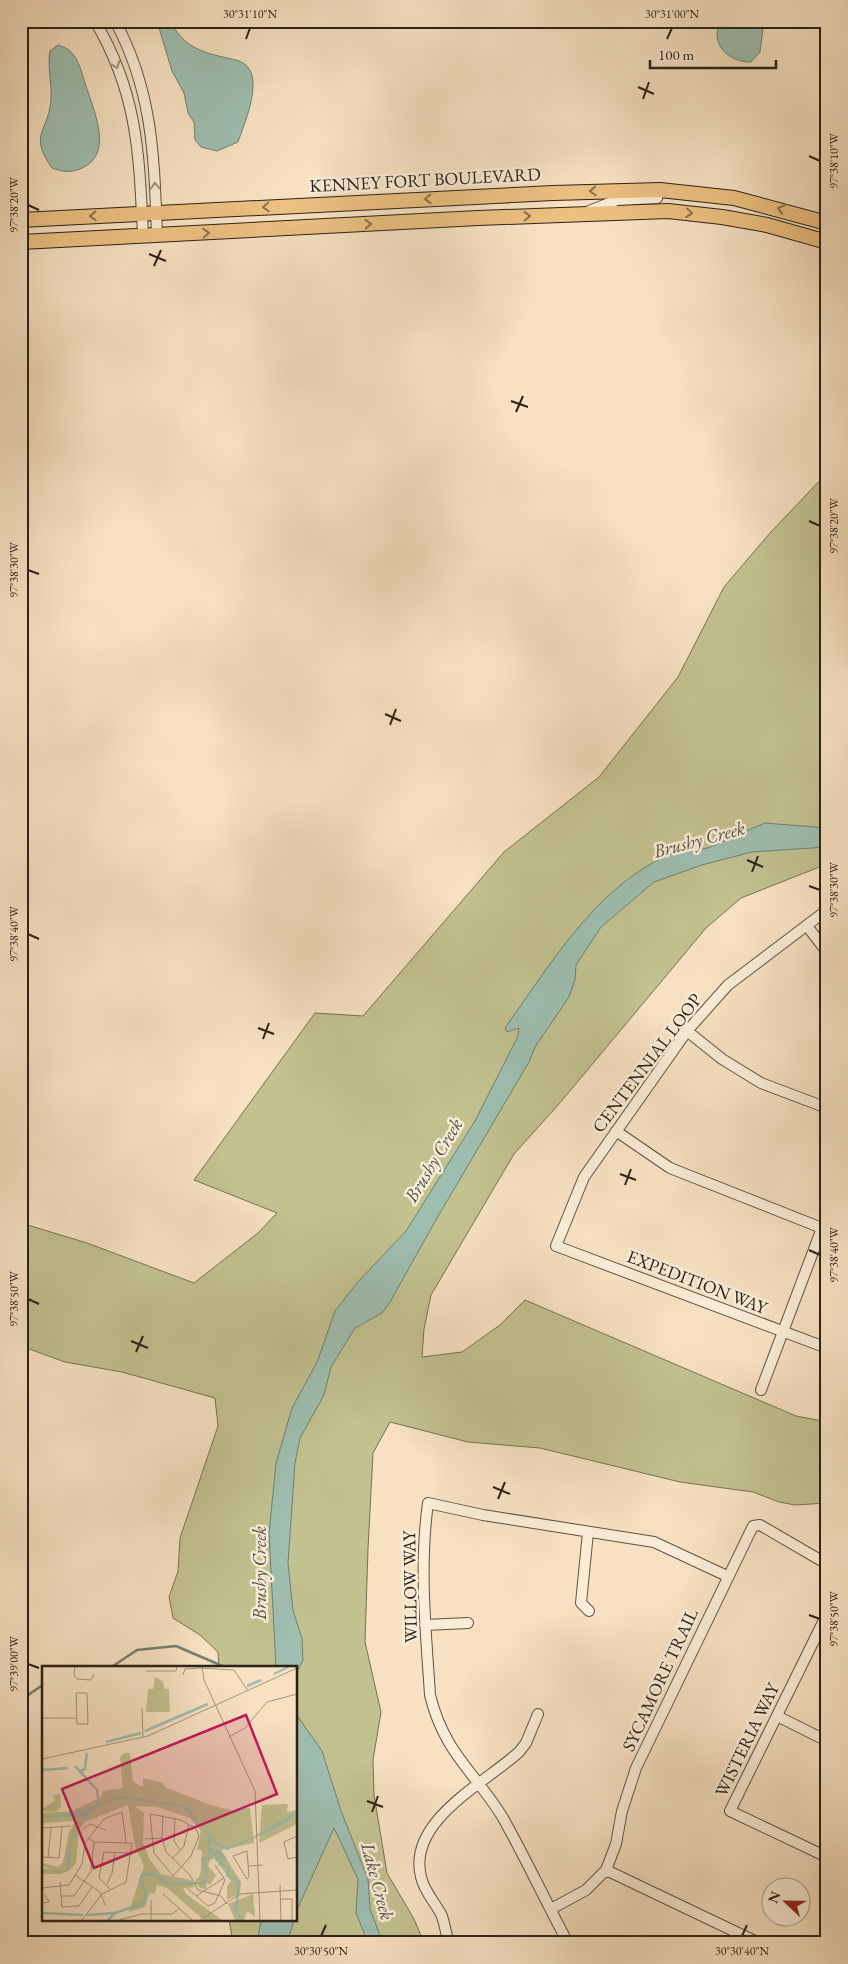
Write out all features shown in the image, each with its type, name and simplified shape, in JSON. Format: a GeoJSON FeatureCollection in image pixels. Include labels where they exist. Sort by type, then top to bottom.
{"type":"FeatureCollection","features":[{"type":"Feature","properties":{"kind":"main road","name":"KENNEY FORT BOULEVARD"},"geometry":{"type":"LineString","coordinates":[[21,220],[553,193],[660,190],[734,198],[827,223]]}},
{"type":"Feature","properties":{"kind":"main road"},"geometry":{"type":"LineString","coordinates":[[21,242],[668,211],[722,216],[767,225],[827,242]]}},
{"type":"Feature","properties":{"kind":"street"},"geometry":{"type":"LineString","coordinates":[[95,21],[113,56],[132,110],[138,144],[142,213],[150,235]]}},
{"type":"Feature","properties":{"kind":"street"},"geometry":{"type":"LineString","coordinates":[[114,21],[134,64],[147,104],[153,140],[156,212],[150,235]]}},
{"type":"Feature","properties":{"kind":"street"},"geometry":{"type":"LineString","coordinates":[[584,214],[617,200],[657,198],[660,190]]}},
{"type":"Feature","properties":{"kind":"street","name":"CENTENNIAL LOOP"},"geometry":{"type":"LineString","coordinates":[[556,1246],[584,1176],[687,1031],[728,985],[827,910]]}},
{"type":"Feature","properties":{"kind":"street"},"geometry":{"type":"LineString","coordinates":[[807,926],[827,952]]}},
{"type":"Feature","properties":{"kind":"street"},"geometry":{"type":"LineString","coordinates":[[687,1031],[722,1059],[761,1083],[827,1108]]}},
{"type":"Feature","properties":{"kind":"street"},"geometry":{"type":"LineString","coordinates":[[616,1131],[670,1168],[824,1229],[761,1390]]}},
{"type":"Feature","properties":{"kind":"street","name":"EXPEDITION WAY"},"geometry":{"type":"LineString","coordinates":[[556,1246],[827,1348]]}},
{"type":"Feature","properties":{"kind":"street","name":"WILLOW WAY"},"geometry":{"type":"LineString","coordinates":[[568,1943],[503,1819],[452,1750],[434,1712],[430,1695],[422,1562],[428,1503],[483,1515],[654,1542],[727,1576]]}},
{"type":"Feature","properties":{"kind":"street","name":"SYCAMORE TRAIL"},"geometry":{"type":"LineString","coordinates":[[551,1908],[586,1890],[606,1870],[616,1844],[622,1811],[636,1768],[727,1576],[753,1526],[756,1525],[827,1564]]}},
{"type":"Feature","properties":{"kind":"street"},"geometry":{"type":"LineString","coordinates":[[588,1532],[582,1603],[589,1611]]}},
{"type":"Feature","properties":{"kind":"street","name":"WISTERIA WAY"},"geometry":{"type":"LineString","coordinates":[[827,1614],[730,1811],[827,1857]]}},
{"type":"Feature","properties":{"kind":"street"},"geometry":{"type":"LineString","coordinates":[[425,1626],[468,1623]]}},
{"type":"Feature","properties":{"kind":"street"},"geometry":{"type":"LineString","coordinates":[[447,1936],[442,1915],[423,1886],[419,1868],[420,1850],[424,1838],[434,1822],[519,1752],[526,1743],[538,1714]]}},
{"type":"Feature","properties":{"kind":"street"},"geometry":{"type":"LineString","coordinates":[[777,1716],[827,1741]]}},
{"type":"Feature","properties":{"kind":"street"},"geometry":{"type":"LineString","coordinates":[[606,1870],[759,1943]]}},
{"type":"Feature","properties":{"kind":"shaded area"},"geometry":{"type":"Polygon","coordinates":[[[161,21],[168,21],[183,39],[195,48],[239,61],[248,67],[252,75],[252,98],[238,142],[217,151],[201,147],[195,140],[194,122],[188,113],[184,93],[172,71],[159,28],[161,21]]]}},
{"type":"Feature","properties":{"kind":"shaded area"},"geometry":{"type":"Polygon","coordinates":[[[721,21],[764,21],[760,52],[751,62],[735,59],[723,50],[717,37],[721,21]]]}},
{"type":"Feature","properties":{"kind":"shaded area"},"geometry":{"type":"Polygon","coordinates":[[[58,45],[69,50],[79,64],[98,123],[99,145],[97,154],[91,162],[82,168],[71,171],[52,168],[41,147],[40,139],[50,109],[50,51],[58,45]]]}},
{"type":"Feature","properties":{"kind":"shaded area"},"geometry":{"type":"Polygon","coordinates":[[[827,473],[827,864],[741,898],[706,928],[559,1104],[514,1154],[431,1295],[424,1329],[422,1357],[462,1352],[500,1325],[525,1300],[796,1416],[827,1422],[827,1503],[795,1505],[779,1502],[753,1492],[680,1482],[540,1448],[468,1442],[390,1422],[373,1453],[368,1549],[365,1642],[381,1712],[373,1760],[374,1795],[387,1873],[414,1919],[424,1943],[233,1943],[229,1922],[298,1922],[298,1666],[219,1666],[218,1652],[200,1635],[173,1618],[169,1597],[178,1571],[180,1538],[218,1426],[215,1398],[122,1372],[65,1362],[21,1346],[21,1223],[87,1243],[194,1283],[258,1233],[277,1213],[194,1180],[315,1013],[363,1016],[504,852],[599,777],[678,677],[724,587],[770,533],[827,473]]]}},
{"type":"Feature","properties":{"kind":"shaded area"},"geometry":{"type":"Polygon","coordinates":[[[765,823],[827,828],[827,847],[752,852],[702,865],[654,882],[601,927],[576,965],[575,980],[569,997],[535,1047],[529,1062],[390,1302],[382,1313],[355,1328],[331,1367],[324,1395],[300,1438],[295,1463],[288,1563],[293,1611],[302,1638],[303,1660],[298,1670],[298,1666],[276,1666],[269,1533],[276,1463],[292,1408],[317,1362],[335,1311],[356,1284],[406,1231],[475,1121],[518,1036],[519,1028],[507,1032],[505,1028],[576,930],[618,887],[642,869],[668,855],[708,848],[765,823]]]}},
{"type":"Feature","properties":{"kind":"shaded area"},"geometry":{"type":"Polygon","coordinates":[[[298,1717],[322,1751],[341,1811],[368,1879],[370,1909],[383,1943],[368,1943],[356,1913],[358,1879],[334,1828],[298,1908],[298,1717]]]}},
{"type":"Feature","properties":{"kind":"shaded area"},"geometry":{"type":"Polygon","coordinates":[[[261,1922],[293,1922],[287,1943],[257,1943],[261,1922]]]}},
{"type":"Feature","properties":{"kind":"waterway"},"geometry":{"type":"LineString","coordinates":[[113,1666],[137,1650],[176,1646],[222,1666]]}},
{"type":"Feature","properties":{"kind":"waterway"},"geometry":{"type":"LineString","coordinates":[[21,1700],[42,1685]]}},
{"type":"Feature","properties":{"kind":"water label","name":"Brushy Creek"},"geometry":{"type":"Point","coordinates":[699,839]}},
{"type":"Feature","properties":{"kind":"water label","name":"Brushy Creek"},"geometry":{"type":"Point","coordinates":[433,1160]}},
{"type":"Feature","properties":{"kind":"water label","name":"Brushy Creek"},"geometry":{"type":"Point","coordinates":[259,1573]}},
{"type":"Feature","properties":{"kind":"water label","name":"Lake Creek"},"geometry":{"type":"Point","coordinates":[378,1881]}}]}
